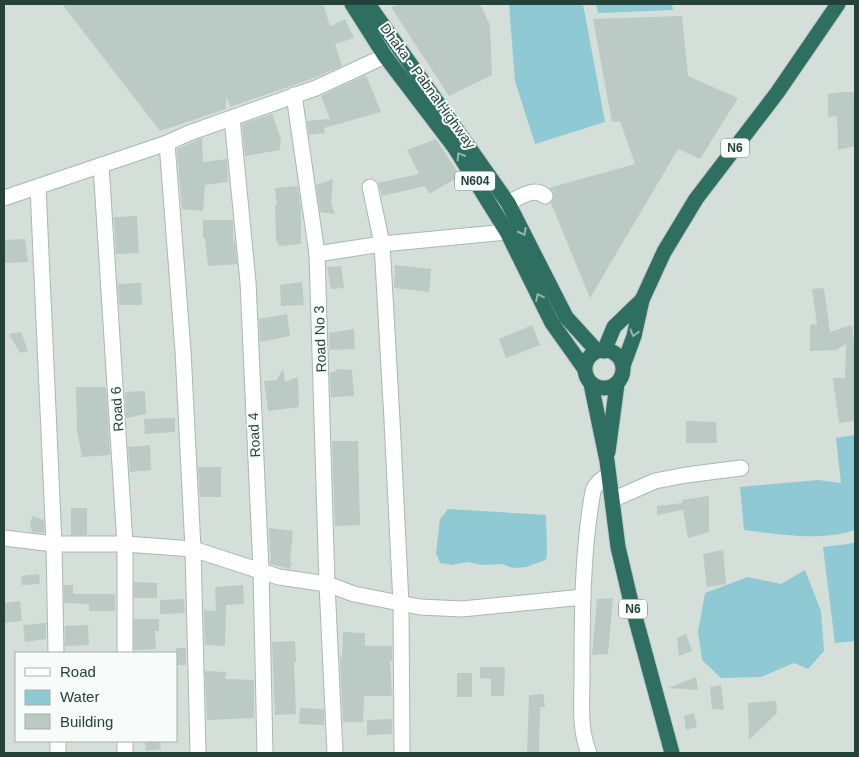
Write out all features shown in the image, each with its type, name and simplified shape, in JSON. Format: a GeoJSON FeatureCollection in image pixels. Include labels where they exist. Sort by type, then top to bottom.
{"type":"FeatureCollection","features":[{"type":"Feature","properties":{"kind":"highway","name":"N6"},"geometry":{"type":"LineString","coordinates":[[642,300],[664,252],[696,199],[777,93],[838,4]]}},
{"type":"Feature","properties":{"kind":"highway","name":"Dhaka - Pabna Highway"},"geometry":{"type":"LineString","coordinates":[[361,5],[385,56],[437,113],[455,148],[507,232],[552,323],[584,368]]}},
{"type":"Feature","properties":{"kind":"highway","name":"Dhaka - Pabna Highway"},"geometry":{"type":"LineString","coordinates":[[361,5],[437,113],[508,203],[566,316],[600,351]]}},
{"type":"Feature","properties":{"kind":"highway"},"geometry":{"type":"LineString","coordinates":[[584,368],[587,359],[600,351],[614,327],[642,300]]}},
{"type":"Feature","properties":{"kind":"highway"},"geometry":{"type":"LineString","coordinates":[[607,468],[617,384],[621,378],[622,366],[634,336],[642,300]]}},
{"type":"Feature","properties":{"kind":"highway"},"geometry":{"type":"LineString","coordinates":[[552,323],[566,316]]}},
{"type":"Feature","properties":{"kind":"highway","name":"N604"},"geometry":{"type":"LineString","coordinates":[[600,351],[615,355],[622,366]]}},
{"type":"Feature","properties":{"kind":"highway","name":"N604"},"geometry":{"type":"LineString","coordinates":[[584,368],[585,376],[591,384]]}},
{"type":"Feature","properties":{"kind":"highway","name":"N6"},"geometry":{"type":"LineString","coordinates":[[591,384],[607,468],[618,547],[672,753]]}},
{"type":"Feature","properties":{"kind":"highway"},"geometry":{"type":"LineString","coordinates":[[591,384],[600,388],[617,384]]}},
{"type":"Feature","properties":{"kind":"street"},"geometry":{"type":"LineString","coordinates":[[4,198],[167,143],[189,133],[316,88],[385,56]]}},
{"type":"Feature","properties":{"kind":"street","name":"Road No 3"},"geometry":{"type":"LineString","coordinates":[[294,96],[317,254],[327,584],[336,753]]}},
{"type":"Feature","properties":{"kind":"street","name":"Road 4"},"geometry":{"type":"LineString","coordinates":[[232,118],[248,282],[261,570],[265,753]]}},
{"type":"Feature","properties":{"kind":"street"},"geometry":{"type":"LineString","coordinates":[[167,143],[183,351],[193,549],[198,753]]}},
{"type":"Feature","properties":{"kind":"street","name":"Road 6"},"geometry":{"type":"LineString","coordinates":[[101,165],[125,544],[125,652]]}},
{"type":"Feature","properties":{"kind":"street"},"geometry":{"type":"LineString","coordinates":[[38,187],[54,544],[56,652]]}},
{"type":"Feature","properties":{"kind":"street"},"geometry":{"type":"LineString","coordinates":[[370,187],[382,244],[401,604],[402,753]]}},
{"type":"Feature","properties":{"kind":"street"},"geometry":{"type":"LineString","coordinates":[[508,203],[535,191],[545,196]]}},
{"type":"Feature","properties":{"kind":"street"},"geometry":{"type":"LineString","coordinates":[[317,254],[382,244],[507,232]]}},
{"type":"Feature","properties":{"kind":"street"},"geometry":{"type":"LineString","coordinates":[[589,753],[584,737],[582,700],[583,597],[593,491],[607,468]]}},
{"type":"Feature","properties":{"kind":"street"},"geometry":{"type":"LineString","coordinates":[[612,500],[655,481],[742,468]]}},
{"type":"Feature","properties":{"kind":"street"},"geometry":{"type":"LineString","coordinates":[[4,538],[54,544],[125,544],[193,549],[279,577],[327,584],[354,594],[420,607],[462,609],[583,597]]}},
{"type":"Feature","properties":{"kind":"shaded area"},"geometry":{"type":"Polygon","coordinates":[[[4,4],[855,4],[855,753],[4,753],[4,4]]]}},
{"type":"Feature","properties":{"kind":"water"},"geometry":{"type":"Polygon","coordinates":[[[509,4],[583,4],[605,122],[535,144],[515,81],[509,4]]]}},
{"type":"Feature","properties":{"kind":"water"},"geometry":{"type":"Polygon","coordinates":[[[596,4],[672,4],[673,10],[598,13],[596,4]]]}},
{"type":"Feature","properties":{"kind":"water"},"geometry":{"type":"Polygon","coordinates":[[[855,435],[855,530],[828,536],[814,536],[744,530],[740,487],[818,480],[841,483],[836,438],[855,435]]]}},
{"type":"Feature","properties":{"kind":"water"},"geometry":{"type":"Polygon","coordinates":[[[448,509],[546,515],[546,560],[526,567],[513,568],[502,564],[482,565],[468,562],[452,565],[440,563],[436,553],[440,519],[448,509]]]}},
{"type":"Feature","properties":{"kind":"water"},"geometry":{"type":"Polygon","coordinates":[[[855,543],[855,641],[835,643],[823,547],[855,543]]]}},
{"type":"Feature","properties":{"kind":"water"},"geometry":{"type":"Polygon","coordinates":[[[805,570],[821,611],[824,651],[808,669],[794,663],[761,677],[721,678],[702,660],[698,632],[705,593],[748,577],[781,584],[805,570]]]}},
{"type":"Feature","properties":{"kind":"building"},"geometry":{"type":"Polygon","coordinates":[[[62,4],[323,4],[330,26],[345,19],[354,38],[335,44],[342,66],[314,78],[230,107],[226,96],[226,109],[160,131],[62,4]]]}},
{"type":"Feature","properties":{"kind":"building"},"geometry":{"type":"Polygon","coordinates":[[[400,4],[480,4],[490,25],[492,75],[449,96],[391,7],[400,4]]]}},
{"type":"Feature","properties":{"kind":"building"},"geometry":{"type":"Polygon","coordinates":[[[682,16],[688,76],[738,98],[700,159],[678,149],[590,298],[551,203],[554,196],[553,191],[549,188],[635,164],[620,121],[612,122],[593,19],[682,16]]]}},
{"type":"Feature","properties":{"kind":"building"},"geometry":{"type":"Polygon","coordinates":[[[366,75],[381,112],[324,128],[325,133],[309,135],[307,121],[330,119],[321,96],[366,75]]]}},
{"type":"Feature","properties":{"kind":"building"},"geometry":{"type":"Polygon","coordinates":[[[853,92],[855,146],[838,150],[837,116],[828,117],[828,94],[853,92]]]}},
{"type":"Feature","properties":{"kind":"building"},"geometry":{"type":"Polygon","coordinates":[[[272,114],[281,139],[280,150],[245,156],[242,124],[272,114]]]}},
{"type":"Feature","properties":{"kind":"building"},"geometry":{"type":"Polygon","coordinates":[[[202,138],[203,162],[227,159],[228,182],[205,185],[203,211],[182,209],[177,149],[202,138]]]}},
{"type":"Feature","properties":{"kind":"building"},"geometry":{"type":"Polygon","coordinates":[[[436,139],[460,176],[429,194],[425,186],[382,196],[378,183],[419,174],[407,150],[436,139]]]}},
{"type":"Feature","properties":{"kind":"building"},"geometry":{"type":"Polygon","coordinates":[[[333,179],[331,203],[335,214],[320,212],[316,185],[333,179]]]}},
{"type":"Feature","properties":{"kind":"building"},"geometry":{"type":"Polygon","coordinates":[[[298,186],[301,209],[301,244],[279,246],[276,239],[275,205],[277,205],[275,188],[298,186]]]}},
{"type":"Feature","properties":{"kind":"building"},"geometry":{"type":"Polygon","coordinates":[[[137,216],[139,253],[116,254],[114,217],[137,216]]]}},
{"type":"Feature","properties":{"kind":"building"},"geometry":{"type":"Polygon","coordinates":[[[203,220],[233,220],[233,241],[235,241],[237,264],[208,266],[205,238],[203,238],[203,220]]]}},
{"type":"Feature","properties":{"kind":"building"},"geometry":{"type":"Polygon","coordinates":[[[25,239],[28,262],[4,263],[4,240],[25,239]]]}},
{"type":"Feature","properties":{"kind":"building"},"geometry":{"type":"Polygon","coordinates":[[[395,265],[431,269],[429,292],[394,288],[395,265]]]}},
{"type":"Feature","properties":{"kind":"building"},"geometry":{"type":"Polygon","coordinates":[[[341,266],[344,288],[331,289],[327,267],[341,266]]]}},
{"type":"Feature","properties":{"kind":"building"},"geometry":{"type":"Polygon","coordinates":[[[302,282],[304,305],[281,306],[280,285],[302,282]]]}},
{"type":"Feature","properties":{"kind":"building"},"geometry":{"type":"Polygon","coordinates":[[[141,283],[142,305],[119,305],[118,284],[141,283]]]}},
{"type":"Feature","properties":{"kind":"building"},"geometry":{"type":"Polygon","coordinates":[[[824,288],[830,332],[852,325],[855,344],[855,421],[839,423],[833,378],[845,378],[846,344],[836,350],[810,351],[810,325],[817,324],[812,289],[824,288]]]}},
{"type":"Feature","properties":{"kind":"building"},"geometry":{"type":"Polygon","coordinates":[[[287,314],[290,336],[260,342],[259,319],[287,314]]]}},
{"type":"Feature","properties":{"kind":"building"},"geometry":{"type":"Polygon","coordinates":[[[532,325],[540,345],[506,358],[499,339],[532,325]]]}},
{"type":"Feature","properties":{"kind":"building"},"geometry":{"type":"Polygon","coordinates":[[[354,329],[355,349],[330,350],[329,333],[354,329]]]}},
{"type":"Feature","properties":{"kind":"building"},"geometry":{"type":"Polygon","coordinates":[[[21,332],[28,351],[20,353],[9,334],[21,332]]]}},
{"type":"Feature","properties":{"kind":"building"},"geometry":{"type":"Polygon","coordinates":[[[283,368],[285,382],[298,377],[299,407],[268,411],[264,381],[277,380],[283,368]]]}},
{"type":"Feature","properties":{"kind":"building"},"geometry":{"type":"Polygon","coordinates":[[[338,369],[352,370],[354,396],[331,397],[330,372],[338,369]]]}},
{"type":"Feature","properties":{"kind":"building"},"geometry":{"type":"Polygon","coordinates":[[[76,387],[106,387],[110,455],[82,457],[77,430],[76,387]]]}},
{"type":"Feature","properties":{"kind":"building"},"geometry":{"type":"Polygon","coordinates":[[[145,391],[146,414],[126,418],[125,392],[145,391]]]}},
{"type":"Feature","properties":{"kind":"building"},"geometry":{"type":"Polygon","coordinates":[[[175,418],[175,432],[145,434],[144,419],[175,418]]]}},
{"type":"Feature","properties":{"kind":"building"},"geometry":{"type":"Polygon","coordinates":[[[686,421],[716,422],[717,443],[686,443],[686,421]]]}},
{"type":"Feature","properties":{"kind":"building"},"geometry":{"type":"Polygon","coordinates":[[[332,441],[358,441],[360,525],[335,526],[332,441]]]}},
{"type":"Feature","properties":{"kind":"building"},"geometry":{"type":"Polygon","coordinates":[[[150,445],[151,470],[130,472],[128,447],[150,445]]]}},
{"type":"Feature","properties":{"kind":"building"},"geometry":{"type":"Polygon","coordinates":[[[198,467],[221,467],[221,497],[200,497],[198,467]]]}},
{"type":"Feature","properties":{"kind":"building"},"geometry":{"type":"Polygon","coordinates":[[[709,496],[709,532],[688,538],[683,510],[657,515],[657,506],[682,503],[682,500],[709,496]]]}},
{"type":"Feature","properties":{"kind":"building"},"geometry":{"type":"Polygon","coordinates":[[[71,508],[87,508],[87,535],[71,535],[71,508]]]}},
{"type":"Feature","properties":{"kind":"building"},"geometry":{"type":"Polygon","coordinates":[[[33,516],[44,520],[44,533],[32,532],[30,522],[33,516]]]}},
{"type":"Feature","properties":{"kind":"building"},"geometry":{"type":"Polygon","coordinates":[[[269,528],[293,531],[290,562],[292,563],[290,569],[270,564],[269,528]]]}},
{"type":"Feature","properties":{"kind":"building"},"geometry":{"type":"Polygon","coordinates":[[[723,550],[726,584],[707,587],[703,554],[723,550]]]}},
{"type":"Feature","properties":{"kind":"building"},"geometry":{"type":"Polygon","coordinates":[[[39,574],[40,584],[22,585],[21,576],[39,574]]]}},
{"type":"Feature","properties":{"kind":"building"},"geometry":{"type":"Polygon","coordinates":[[[134,582],[157,583],[157,598],[134,598],[134,582]]]}},
{"type":"Feature","properties":{"kind":"building"},"geometry":{"type":"Polygon","coordinates":[[[64,585],[73,585],[73,594],[115,594],[115,611],[89,611],[89,604],[64,603],[64,585]]]}},
{"type":"Feature","properties":{"kind":"building"},"geometry":{"type":"Polygon","coordinates":[[[243,585],[244,604],[226,605],[225,646],[205,645],[204,610],[216,611],[215,587],[243,585]]]}},
{"type":"Feature","properties":{"kind":"building"},"geometry":{"type":"Polygon","coordinates":[[[613,598],[608,654],[592,655],[597,599],[613,598]]]}},
{"type":"Feature","properties":{"kind":"building"},"geometry":{"type":"Polygon","coordinates":[[[184,599],[185,613],[160,614],[160,600],[184,599]]]}},
{"type":"Feature","properties":{"kind":"building"},"geometry":{"type":"Polygon","coordinates":[[[20,601],[22,621],[4,623],[4,603],[20,601]]]}},
{"type":"Feature","properties":{"kind":"building"},"geometry":{"type":"Polygon","coordinates":[[[134,619],[159,619],[159,631],[155,631],[156,649],[134,650],[134,619]]]}},
{"type":"Feature","properties":{"kind":"building"},"geometry":{"type":"Polygon","coordinates":[[[46,623],[46,639],[25,642],[23,625],[46,623]]]}},
{"type":"Feature","properties":{"kind":"building"},"geometry":{"type":"Polygon","coordinates":[[[88,625],[89,645],[65,646],[65,626],[88,625]]]}},
{"type":"Feature","properties":{"kind":"building"},"geometry":{"type":"Polygon","coordinates":[[[343,632],[365,633],[365,646],[392,646],[392,661],[390,661],[392,696],[364,696],[363,722],[343,722],[340,657],[342,657],[343,632]]]}},
{"type":"Feature","properties":{"kind":"building"},"geometry":{"type":"Polygon","coordinates":[[[686,634],[692,651],[679,656],[677,638],[686,634]]]}},
{"type":"Feature","properties":{"kind":"building"},"geometry":{"type":"Polygon","coordinates":[[[295,641],[296,714],[275,715],[272,642],[295,641]]]}},
{"type":"Feature","properties":{"kind":"building"},"geometry":{"type":"Polygon","coordinates":[[[176,648],[186,648],[186,665],[178,665],[178,652],[176,652],[176,648]]]}},
{"type":"Feature","properties":{"kind":"building"},"geometry":{"type":"Polygon","coordinates":[[[480,667],[505,667],[504,696],[491,696],[491,679],[480,678],[480,667]]]}},
{"type":"Feature","properties":{"kind":"building"},"geometry":{"type":"Polygon","coordinates":[[[205,671],[226,672],[225,679],[254,680],[254,718],[207,720],[205,671]]]}},
{"type":"Feature","properties":{"kind":"building"},"geometry":{"type":"Polygon","coordinates":[[[457,673],[472,673],[472,697],[457,697],[457,673]]]}},
{"type":"Feature","properties":{"kind":"building"},"geometry":{"type":"Polygon","coordinates":[[[696,677],[698,690],[668,688],[696,677]]]}},
{"type":"Feature","properties":{"kind":"building"},"geometry":{"type":"Polygon","coordinates":[[[721,685],[724,710],[712,709],[710,687],[721,685]]]}},
{"type":"Feature","properties":{"kind":"building"},"geometry":{"type":"Polygon","coordinates":[[[543,694],[545,707],[540,707],[539,753],[527,753],[529,695],[543,694]]]}},
{"type":"Feature","properties":{"kind":"building"},"geometry":{"type":"Polygon","coordinates":[[[776,701],[777,713],[749,740],[748,703],[776,701]]]}},
{"type":"Feature","properties":{"kind":"building"},"geometry":{"type":"Polygon","coordinates":[[[300,708],[324,709],[324,725],[299,724],[300,708]]]}},
{"type":"Feature","properties":{"kind":"building"},"geometry":{"type":"Polygon","coordinates":[[[694,713],[697,727],[686,730],[684,716],[694,713]]]}},
{"type":"Feature","properties":{"kind":"building"},"geometry":{"type":"Polygon","coordinates":[[[392,719],[392,734],[367,735],[367,720],[392,719]]]}},
{"type":"Feature","properties":{"kind":"building"},"geometry":{"type":"Polygon","coordinates":[[[145,742],[160,742],[161,749],[146,751],[145,742]]]}}]}
